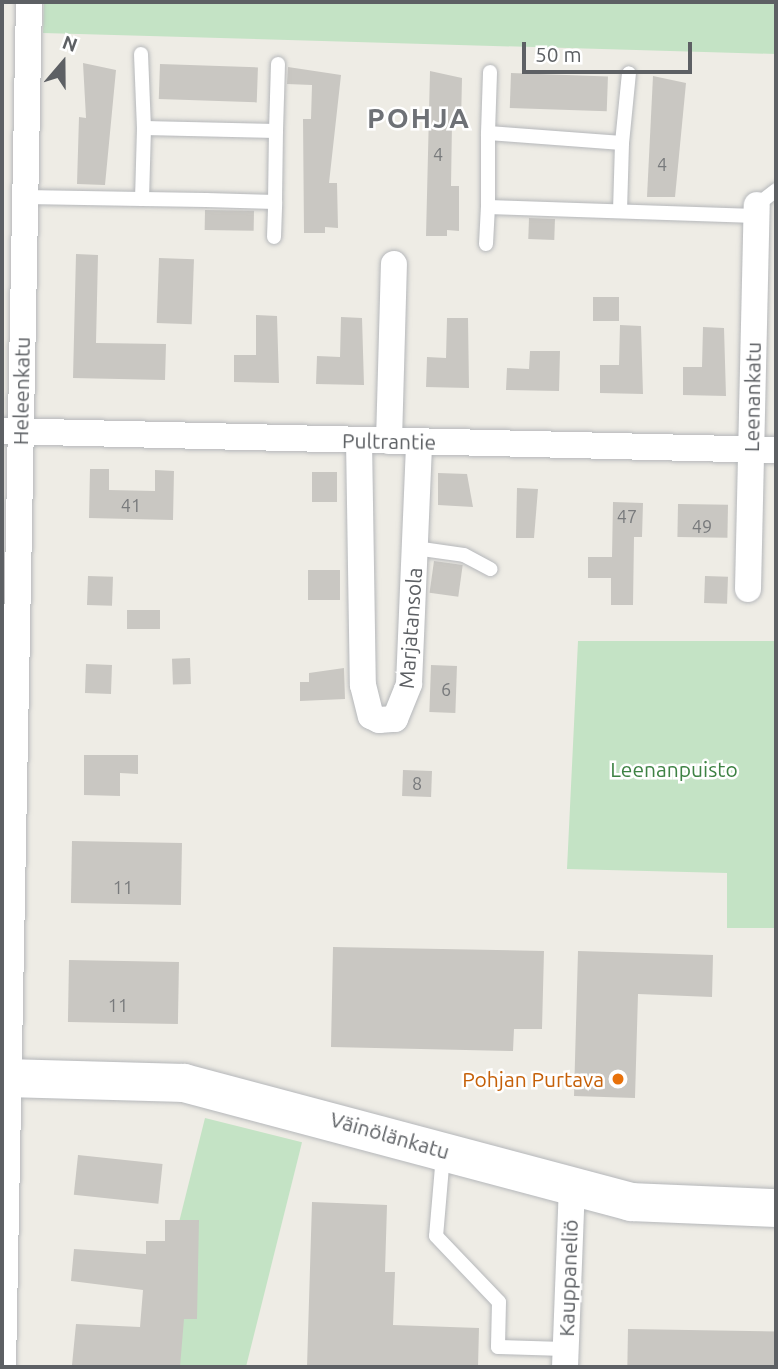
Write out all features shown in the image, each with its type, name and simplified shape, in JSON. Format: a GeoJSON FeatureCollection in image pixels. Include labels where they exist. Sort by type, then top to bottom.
{"type":"FeatureCollection","features":[{"type":"Feature","properties":{"kind":"street","name":"Heleenkatu"},"geometry":{"type":"LineString","coordinates":[[4,1367],[11,432],[25,197],[29,2]]}},
{"type":"Feature","properties":{"kind":"street","name":"Leenankatu"},"geometry":{"type":"LineString","coordinates":[[748,589],[764,450],[763,204]]}},
{"type":"Feature","properties":{"kind":"street"},"geometry":{"type":"LineString","coordinates":[[389,441],[394,264]]}},
{"type":"Feature","properties":{"kind":"street","name":"Pultrantie"},"geometry":{"type":"LineString","coordinates":[[11,432],[764,450]]}},
{"type":"Feature","properties":{"kind":"street","name":"Marjatansola"},"geometry":{"type":"LineString","coordinates":[[359,440],[363,685],[371,716],[379,720],[395,719],[409,684],[419,442]]}},
{"type":"Feature","properties":{"kind":"street","name":"Väinölänkatu"},"geometry":{"type":"LineString","coordinates":[[6,1077],[184,1083],[445,1150],[572,1188],[631,1202],[776,1208]]}},
{"type":"Feature","properties":{"kind":"street","name":"Kauppaneliö"},"geometry":{"type":"LineString","coordinates":[[565,1358],[572,1188]]}},
{"type":"Feature","properties":{"kind":"lane"},"geometry":{"type":"LineString","coordinates":[[141,54],[144,128],[142,199]]}},
{"type":"Feature","properties":{"kind":"lane"},"geometry":{"type":"LineString","coordinates":[[274,237],[278,64]]}},
{"type":"Feature","properties":{"kind":"lane"},"geometry":{"type":"LineString","coordinates":[[486,244],[490,72]]}},
{"type":"Feature","properties":{"kind":"lane"},"geometry":{"type":"LineString","coordinates":[[620,211],[622,143],[629,74]]}},
{"type":"Feature","properties":{"kind":"lane"},"geometry":{"type":"LineString","coordinates":[[144,128],[276,131]]}},
{"type":"Feature","properties":{"kind":"lane"},"geometry":{"type":"LineString","coordinates":[[488,133],[622,143]]}},
{"type":"Feature","properties":{"kind":"lane"},"geometry":{"type":"LineString","coordinates":[[25,197],[275,202]]}},
{"type":"Feature","properties":{"kind":"lane"},"geometry":{"type":"LineString","coordinates":[[488,207],[620,211],[763,204]]}},
{"type":"Feature","properties":{"kind":"lane"},"geometry":{"type":"LineString","coordinates":[[415,548],[464,555],[490,569]]}},
{"type":"Feature","properties":{"kind":"lane"},"geometry":{"type":"LineString","coordinates":[[445,1150],[436,1236],[499,1302],[498,1347],[565,1358]]}},
{"type":"Feature","properties":{"kind":"green space"},"geometry":{"type":"Polygon","coordinates":[[[44,2],[776,2],[776,54],[43,33],[44,2]]]}},
{"type":"Feature","properties":{"kind":"green space","name":"Leenanpuisto"},"geometry":{"type":"Polygon","coordinates":[[[578,641],[776,641],[776,928],[727,928],[727,873],[567,869],[578,641]]]}},
{"type":"Feature","properties":{"kind":"green space"},"geometry":{"type":"Polygon","coordinates":[[[205,1118],[302,1142],[246,1367],[174,1367],[145,1360],[205,1118]]]}},
{"type":"Feature","properties":{"kind":"building"},"geometry":{"type":"Polygon","coordinates":[[[83,63],[116,70],[105,185],[77,184],[79,117],[86,118],[83,63]]]}},
{"type":"Feature","properties":{"kind":"building"},"geometry":{"type":"Polygon","coordinates":[[[160,64],[258,67],[257,102],[159,99],[160,64]]]}},
{"type":"Feature","properties":{"kind":"building"},"geometry":{"type":"Polygon","coordinates":[[[288,67],[341,75],[329,183],[337,183],[338,228],[325,227],[325,233],[304,233],[303,119],[311,119],[312,85],[287,84],[288,67]]]}},
{"type":"Feature","properties":{"kind":"building"},"geometry":{"type":"Polygon","coordinates":[[[430,71],[462,78],[461,123],[452,123],[451,186],[459,186],[459,231],[447,230],[447,236],[426,236],[430,71]]]}},
{"type":"Feature","properties":{"kind":"building"},"geometry":{"type":"Polygon","coordinates":[[[511,73],[608,76],[607,111],[510,108],[511,73]]]}},
{"type":"Feature","properties":{"kind":"building"},"geometry":{"type":"Polygon","coordinates":[[[653,76],[686,83],[675,197],[647,197],[653,76]]]}},
{"type":"Feature","properties":{"kind":"building"},"geometry":{"type":"Polygon","coordinates":[[[205,210],[254,211],[254,231],[205,230],[205,210]]]}},
{"type":"Feature","properties":{"kind":"building"},"geometry":{"type":"Polygon","coordinates":[[[529,218],[555,219],[554,240],[528,239],[529,218]]]}},
{"type":"Feature","properties":{"kind":"building"},"geometry":{"type":"Polygon","coordinates":[[[76,254],[98,255],[96,343],[166,344],[165,380],[73,378],[76,254]]]}},
{"type":"Feature","properties":{"kind":"building"},"geometry":{"type":"Polygon","coordinates":[[[159,258],[194,259],[192,324],[157,323],[159,258]]]}},
{"type":"Feature","properties":{"kind":"building"},"geometry":{"type":"Polygon","coordinates":[[[593,297],[619,297],[619,321],[593,321],[593,297]]]}},
{"type":"Feature","properties":{"kind":"building"},"geometry":{"type":"Polygon","coordinates":[[[256,315],[277,316],[279,383],[234,382],[234,355],[256,355],[256,315]]]}},
{"type":"Feature","properties":{"kind":"building"},"geometry":{"type":"Polygon","coordinates":[[[341,317],[362,318],[364,385],[316,384],[317,356],[340,357],[341,317]]]}},
{"type":"Feature","properties":{"kind":"building"},"geometry":{"type":"Polygon","coordinates":[[[447,318],[468,318],[469,388],[426,387],[427,357],[446,358],[447,318]]]}},
{"type":"Feature","properties":{"kind":"building"},"geometry":{"type":"Polygon","coordinates":[[[620,325],[641,326],[643,394],[600,393],[600,365],[619,365],[620,325]]]}},
{"type":"Feature","properties":{"kind":"building"},"geometry":{"type":"Polygon","coordinates":[[[703,327],[724,328],[726,396],[683,395],[683,367],[702,367],[703,327]]]}},
{"type":"Feature","properties":{"kind":"building"},"geometry":{"type":"Polygon","coordinates":[[[530,351],[560,351],[559,391],[506,390],[507,368],[529,369],[530,351]]]}},
{"type":"Feature","properties":{"kind":"building"},"geometry":{"type":"Polygon","coordinates":[[[90,469],[109,469],[109,490],[155,491],[155,470],[174,471],[173,520],[89,518],[90,469]]]}},
{"type":"Feature","properties":{"kind":"building"},"geometry":{"type":"Polygon","coordinates":[[[312,472],[337,472],[337,502],[312,502],[312,472]]]}},
{"type":"Feature","properties":{"kind":"building"},"geometry":{"type":"Polygon","coordinates":[[[438,473],[467,474],[473,507],[438,505],[438,473]]]}},
{"type":"Feature","properties":{"kind":"building"},"geometry":{"type":"Polygon","coordinates":[[[517,488],[538,489],[534,538],[516,538],[517,488]]]}},
{"type":"Feature","properties":{"kind":"building"},"geometry":{"type":"Polygon","coordinates":[[[613,502],[643,503],[642,537],[634,537],[633,605],[611,605],[611,578],[588,578],[588,557],[612,557],[613,502]]]}},
{"type":"Feature","properties":{"kind":"building"},"geometry":{"type":"Polygon","coordinates":[[[678,504],[728,505],[727,538],[677,537],[678,504]]]}},
{"type":"Feature","properties":{"kind":"building"},"geometry":{"type":"Polygon","coordinates":[[[434,561],[463,565],[458,597],[430,593],[434,561]]]}},
{"type":"Feature","properties":{"kind":"building"},"geometry":{"type":"Polygon","coordinates":[[[308,570],[340,570],[340,600],[308,600],[308,570]]]}},
{"type":"Feature","properties":{"kind":"building"},"geometry":{"type":"Polygon","coordinates":[[[88,576],[113,577],[112,606],[87,605],[88,576]]]}},
{"type":"Feature","properties":{"kind":"building"},"geometry":{"type":"Polygon","coordinates":[[[705,576],[728,577],[727,604],[704,603],[705,576]]]}},
{"type":"Feature","properties":{"kind":"building"},"geometry":{"type":"Polygon","coordinates":[[[127,610],[160,610],[160,629],[127,629],[127,610]]]}},
{"type":"Feature","properties":{"kind":"building"},"geometry":{"type":"Polygon","coordinates":[[[190,658],[191,684],[173,685],[172,659],[190,658]]]}},
{"type":"Feature","properties":{"kind":"building"},"geometry":{"type":"Polygon","coordinates":[[[86,664],[112,665],[111,694],[85,693],[86,664]]]}},
{"type":"Feature","properties":{"kind":"building"},"geometry":{"type":"Polygon","coordinates":[[[431,665],[457,666],[455,713],[429,712],[431,665]]]}},
{"type":"Feature","properties":{"kind":"building"},"geometry":{"type":"Polygon","coordinates":[[[344,668],[345,699],[300,701],[300,682],[309,682],[309,673],[344,668]]]}},
{"type":"Feature","properties":{"kind":"building"},"geometry":{"type":"Polygon","coordinates":[[[84,755],[138,755],[138,774],[120,773],[120,796],[84,795],[84,755]]]}},
{"type":"Feature","properties":{"kind":"building"},"geometry":{"type":"Polygon","coordinates":[[[403,770],[432,771],[431,797],[402,796],[403,770]]]}},
{"type":"Feature","properties":{"kind":"building"},"geometry":{"type":"Polygon","coordinates":[[[72,841],[182,843],[181,905],[71,903],[72,841]]]}},
{"type":"Feature","properties":{"kind":"building"},"geometry":{"type":"Polygon","coordinates":[[[333,947],[544,951],[542,1029],[514,1029],[513,1051],[331,1047],[333,947]]]}},
{"type":"Feature","properties":{"kind":"building"},"geometry":{"type":"Polygon","coordinates":[[[578,951],[713,955],[712,997],[638,994],[635,1098],[574,1096],[578,951]]]}},
{"type":"Feature","properties":{"kind":"building"},"geometry":{"type":"Polygon","coordinates":[[[69,960],[179,962],[178,1024],[68,1022],[69,960]]]}},
{"type":"Feature","properties":{"kind":"building"},"geometry":{"type":"Polygon","coordinates":[[[78,1155],[163,1164],[158,1204],[74,1195],[78,1155]]]}},
{"type":"Feature","properties":{"kind":"building"},"geometry":{"type":"Polygon","coordinates":[[[312,1202],[387,1205],[385,1272],[395,1272],[393,1325],[479,1328],[478,1367],[307,1367],[312,1202]]]}},
{"type":"Feature","properties":{"kind":"building"},"geometry":{"type":"Polygon","coordinates":[[[165,1220],[199,1220],[197,1319],[184,1319],[180,1367],[72,1365],[76,1324],[140,1327],[143,1290],[71,1281],[74,1249],[146,1254],[146,1241],[165,1241],[165,1220]]]}},
{"type":"Feature","properties":{"kind":"building"},"geometry":{"type":"Polygon","coordinates":[[[628,1329],[776,1332],[775,1367],[627,1367],[628,1329]]]}},
{"type":"Feature","properties":{"kind":"place","name":"Pohjan Purtava"},"geometry":{"type":"Point","coordinates":[618,1079]}},
{"type":"Feature","properties":{"kind":"district","name":"POHJA"},"geometry":{"type":"Point","coordinates":[419,118]}}]}
